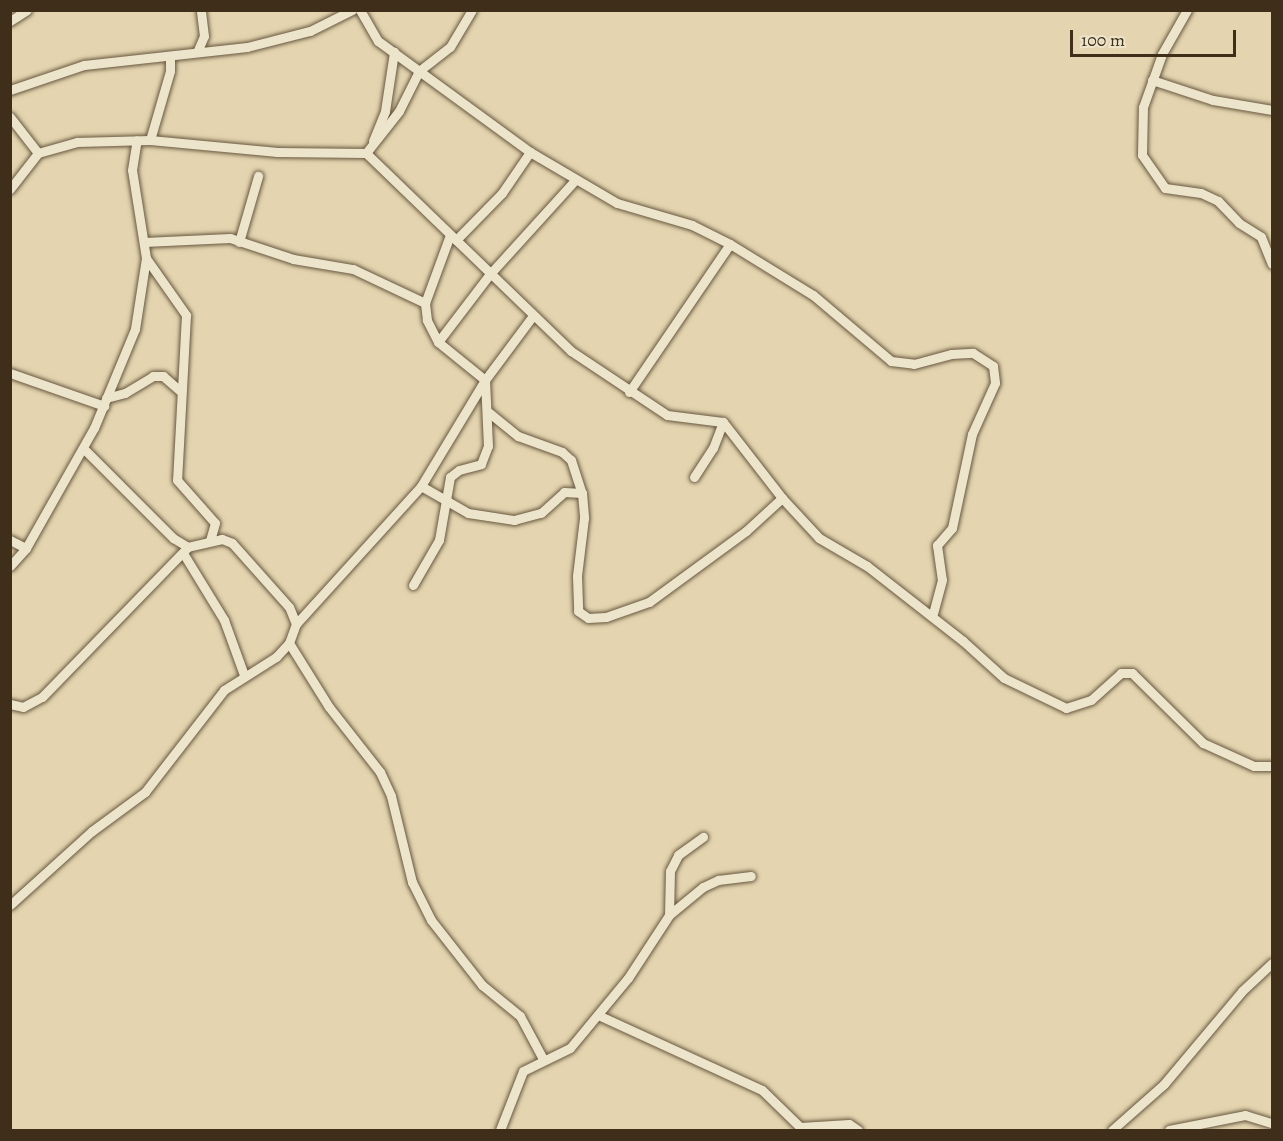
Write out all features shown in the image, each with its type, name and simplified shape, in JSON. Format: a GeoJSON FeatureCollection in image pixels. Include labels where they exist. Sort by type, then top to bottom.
{"type":"FeatureCollection","features":[{"type":"Feature","properties":{"kind":"street"},"geometry":{"type":"LineString","coordinates":[[10,21],[27,10]]}},
{"type":"Feature","properties":{"kind":"street"},"geometry":{"type":"LineString","coordinates":[[198,50],[204,36],[201,10]]}},
{"type":"Feature","properties":{"kind":"street"},"geometry":{"type":"LineString","coordinates":[[10,90],[72,67],[170,56],[198,50],[247,46],[300,34],[352,10]]}},
{"type":"Feature","properties":{"kind":"street"},"geometry":{"type":"LineString","coordinates":[[360,10],[374,36],[530,152],[617,203],[692,225],[730,244],[813,295],[891,361],[914,364],[951,354],[973,353],[993,366],[995,383],[972,434],[952,528],[937,545],[942,580],[932,617]]}},
{"type":"Feature","properties":{"kind":"street"},"geometry":{"type":"LineString","coordinates":[[368,151],[399,111],[419,71],[450,47],[472,10]]}},
{"type":"Feature","properties":{"kind":"street"},"geometry":{"type":"LineString","coordinates":[[1187,10],[1175,28],[1143,106],[1139,139],[1149,170],[1165,188],[1201,192],[1218,201],[1239,223],[1261,237],[1272,264]]}},
{"type":"Feature","properties":{"kind":"street"},"geometry":{"type":"LineString","coordinates":[[368,151],[385,111],[394,52]]}},
{"type":"Feature","properties":{"kind":"street"},"geometry":{"type":"LineString","coordinates":[[150,140],[170,71],[170,56]]}},
{"type":"Feature","properties":{"kind":"street"},"geometry":{"type":"LineString","coordinates":[[1152,80],[1213,100],[1272,110]]}},
{"type":"Feature","properties":{"kind":"street"},"geometry":{"type":"LineString","coordinates":[[10,117],[38,153]]}},
{"type":"Feature","properties":{"kind":"street"},"geometry":{"type":"LineString","coordinates":[[10,566],[26,548],[83,448],[135,329],[147,258],[132,170],[137,140]]}},
{"type":"Feature","properties":{"kind":"street"},"geometry":{"type":"LineString","coordinates":[[10,189],[38,153],[77,142],[150,140],[277,152],[368,151],[489,275],[571,351],[629,392],[667,415],[723,422],[782,498],[819,538],[867,566],[1004,678],[1048,702],[1066,708],[1078,707],[1092,700],[1121,674],[1132,673],[1203,742],[1254,766],[1272,766]]}},
{"type":"Feature","properties":{"kind":"street"},"geometry":{"type":"LineString","coordinates":[[413,585],[439,540],[450,477],[459,470],[481,464],[485,458],[487,411],[485,380],[438,342],[427,320],[425,303],[453,237],[497,199],[530,152]]}},
{"type":"Feature","properties":{"kind":"street"},"geometry":{"type":"LineString","coordinates":[[239,242],[258,176]]}},
{"type":"Feature","properties":{"kind":"street"},"geometry":{"type":"LineString","coordinates":[[438,342],[489,275],[575,180]]}},
{"type":"Feature","properties":{"kind":"street"},"geometry":{"type":"LineString","coordinates":[[144,242],[217,236],[304,262],[353,269],[425,303]]}},
{"type":"Feature","properties":{"kind":"street"},"geometry":{"type":"LineString","coordinates":[[629,392],[730,244]]}},
{"type":"Feature","properties":{"kind":"street"},"geometry":{"type":"LineString","coordinates":[[147,258],[186,315],[184,380],[180,391],[177,480],[215,523],[210,540]]}},
{"type":"Feature","properties":{"kind":"street"},"geometry":{"type":"LineString","coordinates":[[10,905],[92,831],[145,792],[224,690],[243,675],[276,657],[289,643],[297,624],[421,486],[485,380],[532,317]]}},
{"type":"Feature","properties":{"kind":"street"},"geometry":{"type":"LineString","coordinates":[[10,373],[105,402],[126,393],[153,376],[163,376],[180,391]]}},
{"type":"Feature","properties":{"kind":"street"},"geometry":{"type":"LineString","coordinates":[[487,411],[518,436],[562,452],[571,460],[582,493],[584,518],[576,591],[578,611],[588,618],[606,617],[649,602],[720,551],[782,498]]}},
{"type":"Feature","properties":{"kind":"street"},"geometry":{"type":"LineString","coordinates":[[694,477],[713,448],[723,422]]}},
{"type":"Feature","properties":{"kind":"street"},"geometry":{"type":"LineString","coordinates":[[83,448],[185,550],[224,620],[243,675]]}},
{"type":"Feature","properties":{"kind":"street"},"geometry":{"type":"LineString","coordinates":[[421,486],[444,502],[488,519],[514,520],[541,513],[564,492],[582,493]]}},
{"type":"Feature","properties":{"kind":"street"},"geometry":{"type":"LineString","coordinates":[[10,540],[26,548]]}},
{"type":"Feature","properties":{"kind":"street"},"geometry":{"type":"LineString","coordinates":[[10,704],[23,707],[42,697],[185,550],[210,540],[232,543],[289,607],[297,624]]}},
{"type":"Feature","properties":{"kind":"street"},"geometry":{"type":"LineString","coordinates":[[289,643],[330,707],[380,772],[391,796],[404,860],[431,920],[482,985],[520,1016],[543,1059]]}},
{"type":"Feature","properties":{"kind":"street"},"geometry":{"type":"LineString","coordinates":[[669,915],[670,871],[688,844],[703,837]]}},
{"type":"Feature","properties":{"kind":"street"},"geometry":{"type":"LineString","coordinates":[[500,1131],[515,1083],[523,1071],[543,1059],[565,1052],[598,1015],[669,915],[703,887],[718,880],[751,876]]}},
{"type":"Feature","properties":{"kind":"street"},"geometry":{"type":"LineString","coordinates":[[1112,1131],[1164,1084],[1242,991],[1272,963]]}},
{"type":"Feature","properties":{"kind":"street"},"geometry":{"type":"LineString","coordinates":[[598,1015],[762,1090],[800,1127],[849,1124],[858,1131]]}},
{"type":"Feature","properties":{"kind":"street"},"geometry":{"type":"LineString","coordinates":[[1168,1131],[1245,1115],[1272,1123]]}}]}
